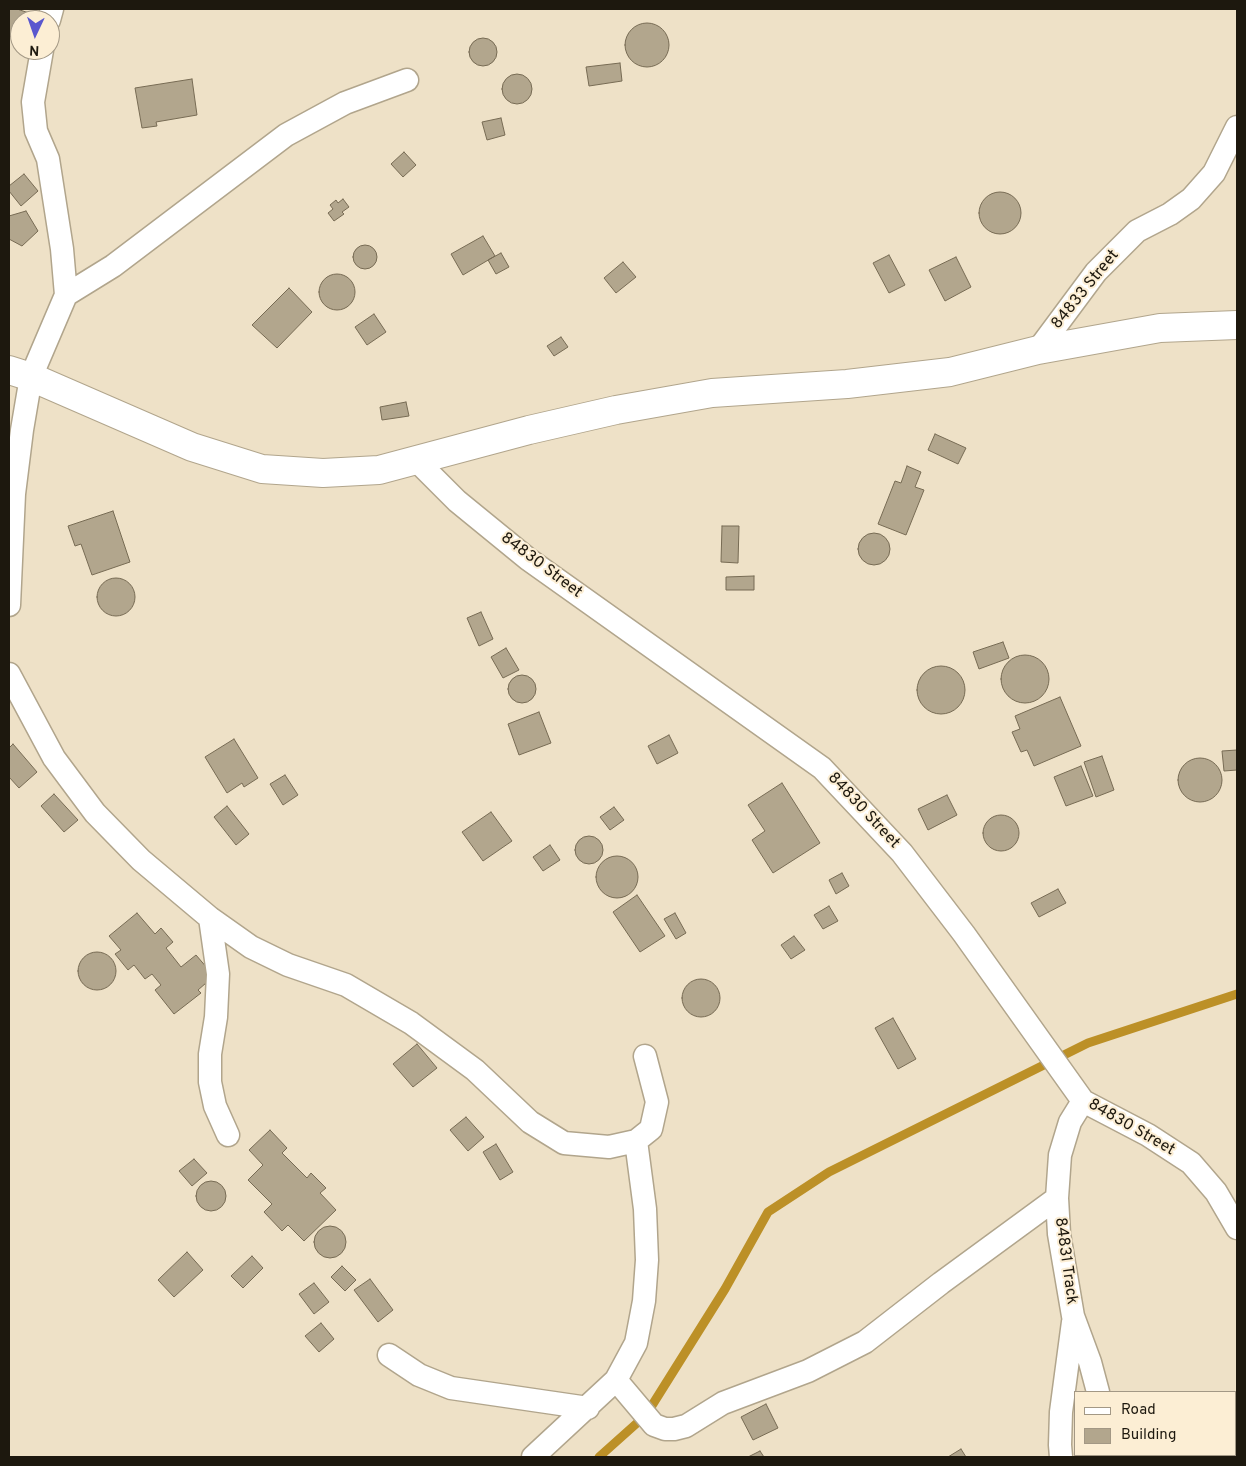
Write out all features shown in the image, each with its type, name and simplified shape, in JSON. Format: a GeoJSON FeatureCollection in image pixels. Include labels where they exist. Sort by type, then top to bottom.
{"type":"FeatureCollection","features":[{"type":"Feature","properties":{"kind":"street"},"geometry":{"type":"LineString","coordinates":[[40,60],[33,102],[36,131],[48,159],[59,230],[66,295]]}},
{"type":"Feature","properties":{"kind":"street"},"geometry":{"type":"LineString","coordinates":[[9,605],[14,494],[22,430],[20,373],[66,295],[113,266],[286,135],[344,103],[407,80]]}},
{"type":"Feature","properties":{"kind":"street","name":"84833 Street"},"geometry":{"type":"LineString","coordinates":[[1038,350],[1096,272],[1136,231],[1170,214],[1191,199],[1203,186],[1214,173],[1237,127]]}},
{"type":"Feature","properties":{"kind":"street"},"geometry":{"type":"LineString","coordinates":[[20,373],[192,447],[262,469],[323,473],[379,470],[529,430],[616,410],[712,393],[847,384],[950,372],[1038,350],[1160,328],[1237,325]]}},
{"type":"Feature","properties":{"kind":"street","name":"84830 Street"},"geometry":{"type":"LineString","coordinates":[[416,460],[457,501],[528,559],[822,768],[902,853],[964,934],[1083,1101],[1148,1135],[1190,1163],[1216,1192],[1237,1228]]}},
{"type":"Feature","properties":{"kind":"street"},"geometry":{"type":"LineString","coordinates":[[9,674],[54,758],[95,813],[141,860],[210,918],[251,947],[288,965],[346,985],[411,1023],[475,1070],[530,1122],[564,1143],[608,1147],[636,1141],[651,1129],[657,1102],[646,1056]]}},
{"type":"Feature","properties":{"kind":"street"},"geometry":{"type":"LineString","coordinates":[[210,918],[218,974],[216,1017],[210,1054],[210,1082],[215,1106],[228,1135]]}},
{"type":"Feature","properties":{"kind":"street","name":"84831 Track"},"geometry":{"type":"LineString","coordinates":[[1083,1101],[1070,1122],[1060,1155],[1057,1198],[1059,1234],[1073,1316],[1090,1362],[1098,1391]]}},
{"type":"Feature","properties":{"kind":"street"},"geometry":{"type":"LineString","coordinates":[[533,1457],[616,1380],[636,1343],[644,1301],[648,1260],[646,1210],[636,1141]]}},
{"type":"Feature","properties":{"kind":"street"},"geometry":{"type":"LineString","coordinates":[[616,1380],[654,1425],[665,1429],[686,1426],[722,1403],[808,1371],[865,1342],[941,1283],[1057,1198]]}},
{"type":"Feature","properties":{"kind":"street"},"geometry":{"type":"LineString","coordinates":[[1061,1457],[1061,1412],[1073,1316]]}},
{"type":"Feature","properties":{"kind":"street"},"geometry":{"type":"LineString","coordinates":[[389,1355],[419,1375],[451,1388],[588,1408]]}},
{"type":"Feature","properties":{"kind":"building"},"geometry":{"type":"Polygon","coordinates":[[[9,9],[20,10],[10,10],[9,36],[9,9]]]}},
{"type":"Feature","properties":{"kind":"building"},"geometry":{"type":"Polygon","coordinates":[[[651,23],[663,29],[668,36],[668,54],[663,61],[656,66],[643,67],[635,64],[628,57],[625,41],[628,33],[635,26],[651,23]]]}},
{"type":"Feature","properties":{"kind":"building"},"geometry":{"type":"Polygon","coordinates":[[[483,38],[493,42],[497,52],[493,62],[483,66],[473,62],[469,52],[473,42],[483,38]]]}},
{"type":"Feature","properties":{"kind":"building"},"geometry":{"type":"Polygon","coordinates":[[[620,63],[622,81],[589,86],[586,67],[620,63]]]}},
{"type":"Feature","properties":{"kind":"building"},"geometry":{"type":"Polygon","coordinates":[[[517,74],[528,78],[532,89],[528,100],[517,104],[506,100],[502,89],[506,78],[517,74]]]}},
{"type":"Feature","properties":{"kind":"building"},"geometry":{"type":"Polygon","coordinates":[[[192,79],[197,115],[156,122],[157,126],[142,128],[135,88],[192,79]]]}},
{"type":"Feature","properties":{"kind":"building"},"geometry":{"type":"Polygon","coordinates":[[[501,118],[505,135],[487,140],[482,122],[501,118]]]}},
{"type":"Feature","properties":{"kind":"building"},"geometry":{"type":"Polygon","coordinates":[[[404,152],[416,165],[403,177],[391,164],[404,152]]]}},
{"type":"Feature","properties":{"kind":"building"},"geometry":{"type":"Polygon","coordinates":[[[24,174],[38,191],[21,206],[9,191],[9,186],[24,174]]]}},
{"type":"Feature","properties":{"kind":"building"},"geometry":{"type":"Polygon","coordinates":[[[1004,192],[1012,195],[1018,201],[1021,213],[1018,225],[1012,231],[996,234],[988,231],[982,225],[979,209],[982,201],[988,195],[1004,192]]]}},
{"type":"Feature","properties":{"kind":"building"},"geometry":{"type":"Polygon","coordinates":[[[343,199],[349,207],[342,212],[344,214],[334,221],[328,213],[333,209],[330,205],[336,200],[338,203],[343,199]]]}},
{"type":"Feature","properties":{"kind":"building"},"geometry":{"type":"Polygon","coordinates":[[[26,211],[38,231],[22,246],[9,239],[9,216],[26,211]]]}},
{"type":"Feature","properties":{"kind":"building"},"geometry":{"type":"Polygon","coordinates":[[[483,236],[495,256],[463,275],[451,254],[483,236]]]}},
{"type":"Feature","properties":{"kind":"building"},"geometry":{"type":"Polygon","coordinates":[[[365,245],[370,246],[376,252],[376,262],[370,268],[365,269],[360,268],[354,262],[353,257],[354,252],[360,246],[365,245]]]}},
{"type":"Feature","properties":{"kind":"building"},"geometry":{"type":"Polygon","coordinates":[[[501,253],[509,267],[496,274],[488,260],[501,253]]]}},
{"type":"Feature","properties":{"kind":"building"},"geometry":{"type":"Polygon","coordinates":[[[889,255],[905,285],[889,293],[873,263],[889,255]]]}},
{"type":"Feature","properties":{"kind":"building"},"geometry":{"type":"Polygon","coordinates":[[[956,257],[971,287],[945,301],[929,270],[956,257]]]}},
{"type":"Feature","properties":{"kind":"building"},"geometry":{"type":"Polygon","coordinates":[[[623,262],[636,277],[616,293],[604,278],[623,262]]]}},
{"type":"Feature","properties":{"kind":"building"},"geometry":{"type":"Polygon","coordinates":[[[337,274],[344,275],[350,279],[354,285],[354,299],[350,305],[344,309],[337,310],[330,309],[324,305],[320,299],[319,292],[320,285],[324,279],[330,275],[337,274]]]}},
{"type":"Feature","properties":{"kind":"building"},"geometry":{"type":"Polygon","coordinates":[[[289,288],[312,312],[277,348],[252,325],[289,288]]]}},
{"type":"Feature","properties":{"kind":"building"},"geometry":{"type":"Polygon","coordinates":[[[374,314],[386,332],[367,345],[355,327],[374,314]]]}},
{"type":"Feature","properties":{"kind":"building"},"geometry":{"type":"Polygon","coordinates":[[[561,337],[568,347],[554,356],[547,346],[561,337]]]}},
{"type":"Feature","properties":{"kind":"building"},"geometry":{"type":"Polygon","coordinates":[[[406,402],[409,416],[382,420],[380,407],[406,402]]]}},
{"type":"Feature","properties":{"kind":"building"},"geometry":{"type":"Polygon","coordinates":[[[935,434],[966,448],[958,464],[928,450],[935,434]]]}},
{"type":"Feature","properties":{"kind":"building"},"geometry":{"type":"Polygon","coordinates":[[[907,466],[921,472],[915,487],[924,490],[906,535],[878,524],[895,481],[901,483],[907,466]]]}},
{"type":"Feature","properties":{"kind":"building"},"geometry":{"type":"Polygon","coordinates":[[[113,511],[130,562],[92,575],[81,544],[75,546],[68,526],[113,511]]]}},
{"type":"Feature","properties":{"kind":"building"},"geometry":{"type":"Polygon","coordinates":[[[722,526],[739,526],[738,563],[721,562],[722,526]]]}},
{"type":"Feature","properties":{"kind":"building"},"geometry":{"type":"Polygon","coordinates":[[[874,533],[880,534],[885,538],[889,543],[889,555],[885,560],[880,564],[874,565],[868,564],[863,560],[859,555],[858,549],[859,543],[863,538],[868,534],[874,533]]]}},
{"type":"Feature","properties":{"kind":"building"},"geometry":{"type":"Polygon","coordinates":[[[754,576],[754,590],[726,590],[726,577],[754,576]]]}},
{"type":"Feature","properties":{"kind":"building"},"geometry":{"type":"Polygon","coordinates":[[[116,578],[129,584],[135,597],[129,610],[116,616],[103,610],[97,597],[103,584],[116,578]]]}},
{"type":"Feature","properties":{"kind":"building"},"geometry":{"type":"Polygon","coordinates":[[[481,612],[493,639],[479,646],[467,618],[481,612]]]}},
{"type":"Feature","properties":{"kind":"building"},"geometry":{"type":"Polygon","coordinates":[[[1003,642],[1009,658],[979,669],[973,652],[1003,642]]]}},
{"type":"Feature","properties":{"kind":"building"},"geometry":{"type":"Polygon","coordinates":[[[506,648],[519,670],[503,678],[491,657],[506,648]]]}},
{"type":"Feature","properties":{"kind":"building"},"geometry":{"type":"Polygon","coordinates":[[[1020,655],[1030,655],[1042,662],[1049,674],[1049,684],[1042,696],[1030,703],[1020,703],[1012,699],[1005,692],[1001,684],[1001,674],[1005,666],[1012,659],[1020,655]]]}},
{"type":"Feature","properties":{"kind":"building"},"geometry":{"type":"Polygon","coordinates":[[[941,666],[950,668],[958,673],[963,681],[965,690],[963,699],[958,707],[950,712],[941,714],[932,712],[924,707],[919,699],[917,690],[919,681],[924,673],[932,668],[941,666]]]}},
{"type":"Feature","properties":{"kind":"building"},"geometry":{"type":"Polygon","coordinates":[[[522,675],[532,679],[536,689],[532,699],[522,703],[512,699],[508,689],[512,679],[522,675]]]}},
{"type":"Feature","properties":{"kind":"building"},"geometry":{"type":"Polygon","coordinates":[[[1060,697],[1081,746],[1034,766],[1027,750],[1021,752],[1012,732],[1020,729],[1015,716],[1060,697]]]}},
{"type":"Feature","properties":{"kind":"building"},"geometry":{"type":"Polygon","coordinates":[[[539,712],[551,743],[519,755],[508,724],[539,712]]]}},
{"type":"Feature","properties":{"kind":"building"},"geometry":{"type":"Polygon","coordinates":[[[669,735],[678,753],[657,764],[648,746],[669,735]]]}},
{"type":"Feature","properties":{"kind":"building"},"geometry":{"type":"Polygon","coordinates":[[[234,739],[258,778],[244,787],[242,783],[227,793],[205,757],[234,739]]]}},
{"type":"Feature","properties":{"kind":"building"},"geometry":{"type":"Polygon","coordinates":[[[13,744],[37,772],[19,788],[9,777],[9,748],[13,744]]]}},
{"type":"Feature","properties":{"kind":"building"},"geometry":{"type":"Polygon","coordinates":[[[1237,750],[1237,770],[1224,771],[1222,751],[1237,750]]]}},
{"type":"Feature","properties":{"kind":"building"},"geometry":{"type":"Polygon","coordinates":[[[1102,756],[1114,790],[1096,797],[1084,762],[1102,756]]]}},
{"type":"Feature","properties":{"kind":"building"},"geometry":{"type":"Polygon","coordinates":[[[1196,758],[1204,758],[1216,764],[1222,780],[1216,796],[1204,802],[1196,802],[1184,796],[1178,784],[1178,776],[1184,764],[1196,758]]]}},
{"type":"Feature","properties":{"kind":"building"},"geometry":{"type":"Polygon","coordinates":[[[1081,766],[1093,796],[1066,806],[1054,777],[1081,766]]]}},
{"type":"Feature","properties":{"kind":"building"},"geometry":{"type":"Polygon","coordinates":[[[285,775],[298,795],[283,805],[270,784],[285,775]]]}},
{"type":"Feature","properties":{"kind":"building"},"geometry":{"type":"Polygon","coordinates":[[[782,783],[820,843],[773,873],[752,840],[765,831],[748,805],[782,783]]]}},
{"type":"Feature","properties":{"kind":"building"},"geometry":{"type":"Polygon","coordinates":[[[54,794],[78,820],[64,832],[41,806],[54,794]]]}},
{"type":"Feature","properties":{"kind":"building"},"geometry":{"type":"Polygon","coordinates":[[[947,795],[957,815],[928,830],[918,809],[947,795]]]}},
{"type":"Feature","properties":{"kind":"building"},"geometry":{"type":"Polygon","coordinates":[[[227,806],[249,834],[236,845],[214,817],[227,806]]]}},
{"type":"Feature","properties":{"kind":"building"},"geometry":{"type":"Polygon","coordinates":[[[614,807],[624,820],[610,830],[600,817],[614,807]]]}},
{"type":"Feature","properties":{"kind":"building"},"geometry":{"type":"Polygon","coordinates":[[[491,812],[512,841],[483,861],[462,832],[491,812]]]}},
{"type":"Feature","properties":{"kind":"building"},"geometry":{"type":"Polygon","coordinates":[[[1001,815],[1008,816],[1014,820],[1018,826],[1018,840],[1014,846],[1008,850],[1001,851],[994,850],[988,846],[984,840],[983,833],[984,826],[988,820],[994,816],[1001,815]]]}},
{"type":"Feature","properties":{"kind":"building"},"geometry":{"type":"Polygon","coordinates":[[[589,836],[599,840],[603,850],[599,860],[589,864],[579,860],[575,850],[579,840],[589,836]]]}},
{"type":"Feature","properties":{"kind":"building"},"geometry":{"type":"Polygon","coordinates":[[[550,845],[560,860],[543,871],[533,857],[550,845]]]}},
{"type":"Feature","properties":{"kind":"building"},"geometry":{"type":"Polygon","coordinates":[[[621,856],[629,859],[635,865],[638,877],[635,889],[629,895],[613,898],[605,895],[599,889],[596,873],[599,865],[605,859],[621,856]]]}},
{"type":"Feature","properties":{"kind":"building"},"geometry":{"type":"Polygon","coordinates":[[[842,873],[849,886],[836,894],[829,880],[842,873]]]}},
{"type":"Feature","properties":{"kind":"building"},"geometry":{"type":"Polygon","coordinates":[[[1058,889],[1066,903],[1039,917],[1031,903],[1058,889]]]}},
{"type":"Feature","properties":{"kind":"building"},"geometry":{"type":"Polygon","coordinates":[[[637,895],[665,936],[640,952],[613,912],[637,895]]]}},
{"type":"Feature","properties":{"kind":"building"},"geometry":{"type":"Polygon","coordinates":[[[829,906],[838,921],[823,929],[814,915],[829,906]]]}},
{"type":"Feature","properties":{"kind":"building"},"geometry":{"type":"Polygon","coordinates":[[[137,913],[155,934],[161,928],[173,942],[166,948],[181,967],[196,955],[214,976],[198,990],[201,993],[174,1014],[155,990],[161,985],[152,974],[145,979],[134,965],[128,970],[115,954],[121,950],[109,936],[137,913]]]}},
{"type":"Feature","properties":{"kind":"building"},"geometry":{"type":"Polygon","coordinates":[[[675,913],[686,933],[676,939],[664,919],[675,913]]]}},
{"type":"Feature","properties":{"kind":"building"},"geometry":{"type":"Polygon","coordinates":[[[794,936],[805,950],[791,959],[781,945],[794,936]]]}},
{"type":"Feature","properties":{"kind":"building"},"geometry":{"type":"Polygon","coordinates":[[[97,952],[110,958],[116,971],[110,984],[97,990],[84,984],[78,971],[84,958],[97,952]]]}},
{"type":"Feature","properties":{"kind":"building"},"geometry":{"type":"Polygon","coordinates":[[[701,979],[714,985],[720,998],[714,1011],[701,1017],[688,1011],[682,998],[688,985],[701,979]]]}},
{"type":"Feature","properties":{"kind":"building"},"geometry":{"type":"Polygon","coordinates":[[[893,1018],[916,1059],[898,1069],[875,1028],[893,1018]]]}},
{"type":"Feature","properties":{"kind":"building"},"geometry":{"type":"Polygon","coordinates":[[[417,1044],[437,1068],[413,1087],[393,1064],[417,1044]]]}},
{"type":"Feature","properties":{"kind":"building"},"geometry":{"type":"Polygon","coordinates":[[[466,1117],[484,1137],[468,1151],[450,1130],[466,1117]]]}},
{"type":"Feature","properties":{"kind":"building"},"geometry":{"type":"Polygon","coordinates":[[[270,1130],[287,1148],[282,1153],[307,1178],[311,1173],[326,1188],[320,1193],[336,1210],[304,1241],[288,1225],[282,1231],[264,1212],[272,1204],[248,1180],[263,1165],[249,1150],[270,1130]]]}},
{"type":"Feature","properties":{"kind":"building"},"geometry":{"type":"Polygon","coordinates":[[[496,1144],[513,1172],[500,1180],[483,1152],[496,1144]]]}},
{"type":"Feature","properties":{"kind":"building"},"geometry":{"type":"Polygon","coordinates":[[[194,1159],[207,1173],[192,1186],[179,1171],[194,1159]]]}},
{"type":"Feature","properties":{"kind":"building"},"geometry":{"type":"Polygon","coordinates":[[[211,1181],[217,1182],[225,1190],[225,1202],[217,1210],[211,1211],[205,1210],[197,1202],[196,1196],[197,1190],[205,1182],[211,1181]]]}},
{"type":"Feature","properties":{"kind":"building"},"geometry":{"type":"Polygon","coordinates":[[[330,1226],[342,1230],[346,1242],[342,1254],[330,1258],[318,1254],[314,1242],[318,1230],[330,1226]]]}},
{"type":"Feature","properties":{"kind":"building"},"geometry":{"type":"Polygon","coordinates":[[[187,1252],[203,1270],[174,1297],[158,1280],[187,1252]]]}},
{"type":"Feature","properties":{"kind":"building"},"geometry":{"type":"Polygon","coordinates":[[[252,1256],[263,1268],[243,1288],[231,1276],[252,1256]]]}},
{"type":"Feature","properties":{"kind":"building"},"geometry":{"type":"Polygon","coordinates":[[[342,1266],[356,1280],[345,1291],[331,1277],[342,1266]]]}},
{"type":"Feature","properties":{"kind":"building"},"geometry":{"type":"Polygon","coordinates":[[[370,1279],[393,1310],[378,1322],[354,1290],[370,1279]]]}},
{"type":"Feature","properties":{"kind":"building"},"geometry":{"type":"Polygon","coordinates":[[[314,1283],[329,1302],[314,1314],[299,1294],[314,1283]]]}},
{"type":"Feature","properties":{"kind":"building"},"geometry":{"type":"Polygon","coordinates":[[[321,1323],[334,1339],[319,1352],[305,1336],[321,1323]]]}},
{"type":"Feature","properties":{"kind":"building"},"geometry":{"type":"Polygon","coordinates":[[[766,1404],[778,1428],[753,1440],[741,1417],[766,1404]]]}},
{"type":"Feature","properties":{"kind":"building"},"geometry":{"type":"Polygon","coordinates":[[[961,1449],[966,1457],[948,1457],[961,1449]]]}},
{"type":"Feature","properties":{"kind":"building"},"geometry":{"type":"Polygon","coordinates":[[[760,1451],[764,1457],[748,1457],[760,1451]]]}},
{"type":"Feature","properties":{"kind":"waterway"},"geometry":{"type":"LineString","coordinates":[[599,1457],[646,1415],[725,1289],[768,1212],[829,1172],[1088,1043],[1237,994]]}}]}
